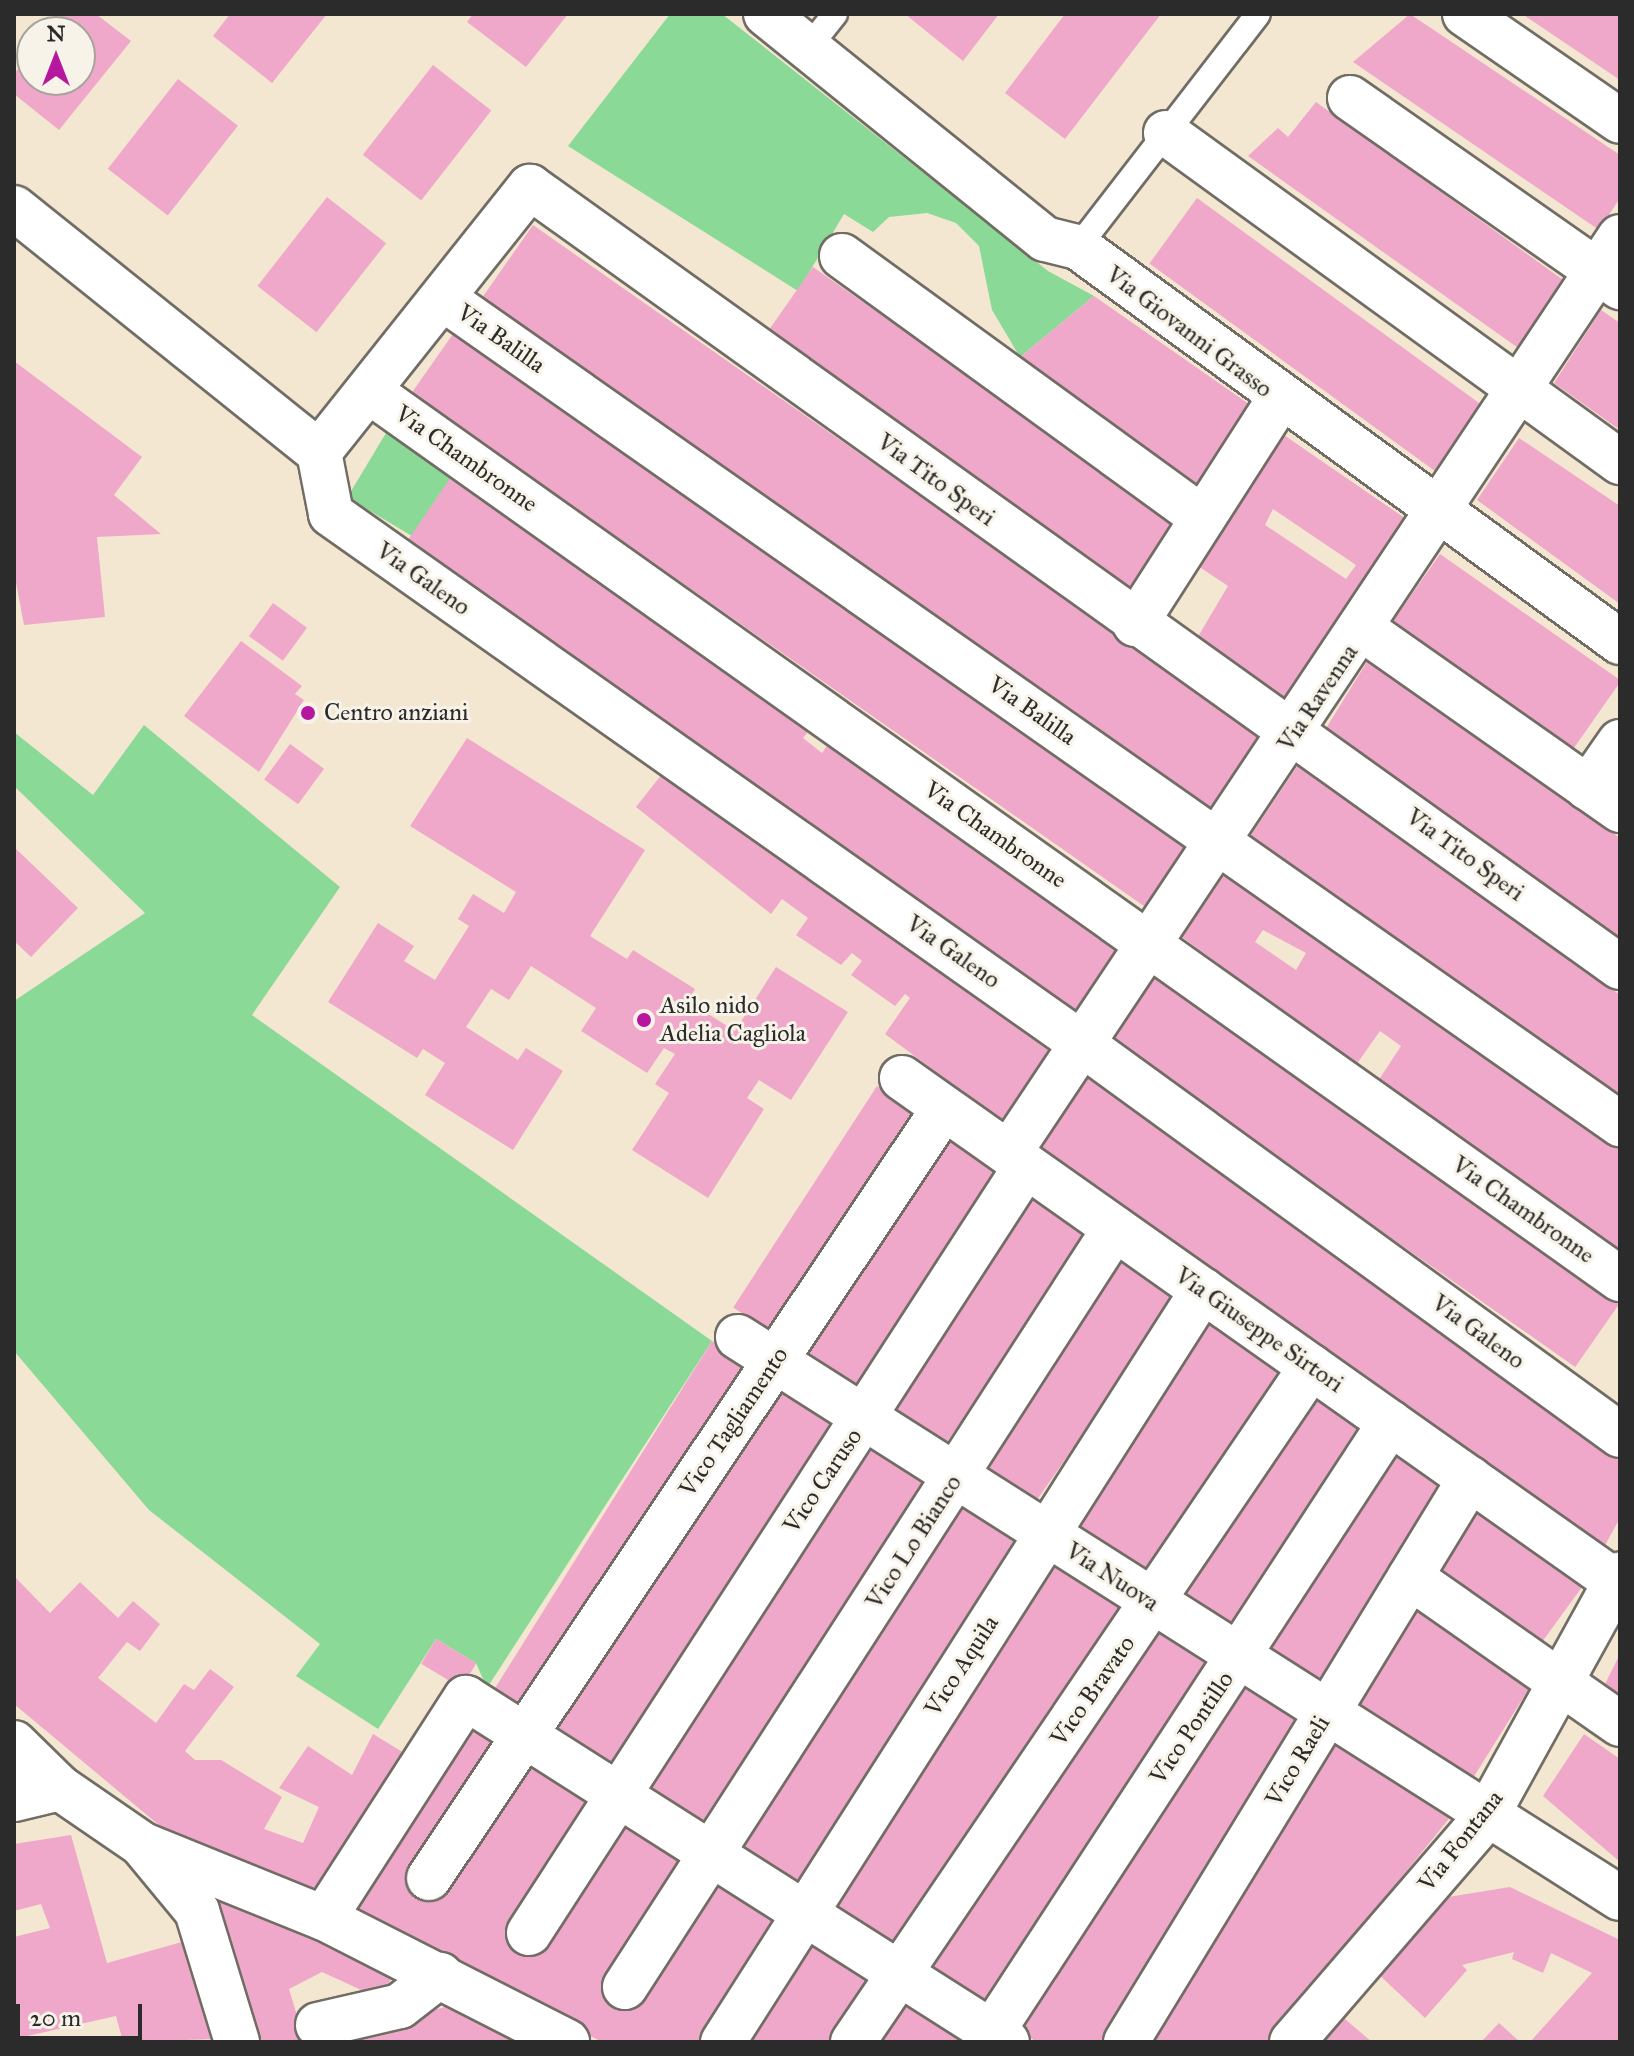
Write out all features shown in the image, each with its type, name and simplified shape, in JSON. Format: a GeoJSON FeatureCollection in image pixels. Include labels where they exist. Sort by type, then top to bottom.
{"type":"FeatureCollection","features":[{"type":"Feature","properties":{"kind":"street","name":"Via Giovanni Grasso"},"geometry":{"type":"LineString","coordinates":[[766,14],[1045,239],[1078,247],[1438,516],[1620,642]]}},
{"type":"Feature","properties":{"kind":"street"},"geometry":{"type":"LineString","coordinates":[[1465,14],[1620,121]]}},
{"type":"Feature","properties":{"kind":"street"},"geometry":{"type":"LineString","coordinates":[[1350,98],[1613,265]]}},
{"type":"Feature","properties":{"kind":"street"},"geometry":{"type":"LineString","coordinates":[[1166,133],[1620,462]]}},
{"type":"Feature","properties":{"kind":"street","name":"Via Tito Speri"},"geometry":{"type":"LineString","coordinates":[[319,452],[444,299],[530,187],[1135,624],[1296,732],[1620,967]]}},
{"type":"Feature","properties":{"kind":"street"},"geometry":{"type":"LineString","coordinates":[[14,208],[319,452]]}},
{"type":"Feature","properties":{"kind":"street"},"geometry":{"type":"LineString","coordinates":[[842,256],[1203,518]]}},
{"type":"Feature","properties":{"kind":"street","name":"Via Ravenna"},"geometry":{"type":"LineString","coordinates":[[1017,1159],[1078,1041],[1296,732],[1519,389],[1613,265]]}},
{"type":"Feature","properties":{"kind":"street","name":"Via Balilla"},"geometry":{"type":"LineString","coordinates":[[444,299],[1620,1124]]}},
{"type":"Feature","properties":{"kind":"street","name":"Via Chambronne"},"geometry":{"type":"LineString","coordinates":[[369,391],[1620,1279]]}},
{"type":"Feature","properties":{"kind":"street"},"geometry":{"type":"LineString","coordinates":[[1135,624],[1279,400]]}},
{"type":"Feature","properties":{"kind":"street","name":"Via Galeno"},"geometry":{"type":"LineString","coordinates":[[319,452],[331,514],[1078,1041],[1620,1435]]}},
{"type":"Feature","properties":{"kind":"street"},"geometry":{"type":"LineString","coordinates":[[1364,630],[1604,799],[1620,742]]}},
{"type":"Feature","properties":{"kind":"street","name":"Via Giuseppe Sirtori"},"geometry":{"type":"LineString","coordinates":[[902,1078],[1619,1581]]}},
{"type":"Feature","properties":{"kind":"street","name":"Vico Tagliamento"},"geometry":{"type":"LineString","coordinates":[[429,1878],[944,1108]]}},
{"type":"Feature","properties":{"kind":"street","name":"Vico Caruso"},"geometry":{"type":"LineString","coordinates":[[529,1933],[865,1419],[1017,1159]]}},
{"type":"Feature","properties":{"kind":"street","name":"Vico Lo Bianco"},"geometry":{"type":"LineString","coordinates":[[625,1987],[1115,1228]]}},
{"type":"Feature","properties":{"kind":"street","name":"Vico Aquila"},"geometry":{"type":"LineString","coordinates":[[723,2042],[1203,1290]]}},
{"type":"Feature","properties":{"kind":"street","name":"Via Nuova"},"geometry":{"type":"LineString","coordinates":[[738,1337],[1486,1817],[1620,1898]]}},
{"type":"Feature","properties":{"kind":"street","name":"Vico Bravato"},"geometry":{"type":"LineString","coordinates":[[853,2042],[1311,1367]]}},
{"type":"Feature","properties":{"kind":"street","name":"Vico Pontillo"},"geometry":{"type":"LineString","coordinates":[[999,2037],[1390,1423]]}},
{"type":"Feature","properties":{"kind":"street","name":"Vico Raeli"},"geometry":{"type":"LineString","coordinates":[[1126,2042],[1470,1479]]}},
{"type":"Feature","properties":{"kind":"street"},"geometry":{"type":"LineString","coordinates":[[1410,1577],[1566,1683],[1620,1724]]}},
{"type":"Feature","properties":{"kind":"street","name":"Via Fontana"},"geometry":{"type":"LineString","coordinates":[[1292,2042],[1486,1817],[1566,1683],[1619,1581]]}},
{"type":"Feature","properties":{"kind":"street"},"geometry":{"type":"LineString","coordinates":[[324,1918],[466,1698],[999,2037]]}},
{"type":"Feature","properties":{"kind":"street"},"geometry":{"type":"LineString","coordinates":[[14,1743],[60,1788],[143,1845],[324,1918],[567,2042]]}},
{"type":"Feature","properties":{"kind":"street"},"geometry":{"type":"LineString","coordinates":[[14,1799],[60,1788]]}},
{"type":"Feature","properties":{"kind":"street"},"geometry":{"type":"LineString","coordinates":[[143,1845],[197,1911],[237,2042]]}},
{"type":"Feature","properties":{"kind":"street"},"geometry":{"type":"LineString","coordinates":[[318,2025],[400,2006],[440,1975]]}},
{"type":"Feature","properties":{"kind":"lane"},"geometry":{"type":"LineString","coordinates":[[808,48],[835,14]]}},
{"type":"Feature","properties":{"kind":"lane"},"geometry":{"type":"LineString","coordinates":[[1078,247],[1258,14]]}},
{"type":"Feature","properties":{"kind":"green space"},"geometry":{"type":"Polygon","coordinates":[[[670,14],[722,14],[1048,271],[1094,296],[1020,357],[992,310],[979,246],[956,223],[927,213],[889,217],[873,232],[844,214],[798,291],[568,146],[670,14]]]}},
{"type":"Feature","properties":{"kind":"green space"},"geometry":{"type":"Polygon","coordinates":[[[386,433],[454,474],[415,538],[347,497],[386,433]]]}},
{"type":"Feature","properties":{"kind":"green space"},"geometry":{"type":"Polygon","coordinates":[[[144,725],[340,887],[252,1015],[712,1341],[487,1688],[476,1663],[436,1639],[378,1729],[296,1676],[320,1644],[149,1510],[14,1351],[14,1001],[145,913],[14,786],[14,732],[93,795],[144,725]]]}},
{"type":"Feature","properties":{"kind":"building"},"geometry":{"type":"Polygon","coordinates":[[[96,14],[131,41],[96,84],[96,16],[60,16],[96,14]]]}},
{"type":"Feature","properties":{"kind":"building"},"geometry":{"type":"Polygon","coordinates":[[[230,14],[327,14],[272,83],[213,36],[230,14]]]}},
{"type":"Feature","properties":{"kind":"building"},"geometry":{"type":"Polygon","coordinates":[[[473,14],[568,14],[526,67],[467,22],[473,14]]]}},
{"type":"Feature","properties":{"kind":"building"},"geometry":{"type":"Polygon","coordinates":[[[905,14],[999,14],[963,61],[905,14]]]}},
{"type":"Feature","properties":{"kind":"building"},"geometry":{"type":"Polygon","coordinates":[[[1065,14],[1161,14],[1065,139],[1005,93],[1065,14]]]}},
{"type":"Feature","properties":{"kind":"building"},"geometry":{"type":"Polygon","coordinates":[[[1410,14],[1620,155],[1620,198],[1599,230],[1353,62],[1410,14]]]}},
{"type":"Feature","properties":{"kind":"building"},"geometry":{"type":"Polygon","coordinates":[[[1522,14],[1620,14],[1620,80],[1522,14]]]}},
{"type":"Feature","properties":{"kind":"building"},"geometry":{"type":"Polygon","coordinates":[[[433,65],[491,111],[421,200],[363,155],[433,65]]]}},
{"type":"Feature","properties":{"kind":"building"},"geometry":{"type":"Polygon","coordinates":[[[16,71],[16,96],[14,94],[16,71]]]}},
{"type":"Feature","properties":{"kind":"building"},"geometry":{"type":"Polygon","coordinates":[[[178,79],[238,126],[168,216],[108,169],[178,79]]]}},
{"type":"Feature","properties":{"kind":"building"},"geometry":{"type":"Polygon","coordinates":[[[16,96],[87,96],[59,130],[16,96]]]}},
{"type":"Feature","properties":{"kind":"building"},"geometry":{"type":"Polygon","coordinates":[[[1316,102],[1566,282],[1521,350],[1248,156],[1278,128],[1288,137],[1316,102]]]}},
{"type":"Feature","properties":{"kind":"building"},"geometry":{"type":"Polygon","coordinates":[[[327,197],[386,243],[317,332],[257,286],[327,197]]]}},
{"type":"Feature","properties":{"kind":"building"},"geometry":{"type":"Polygon","coordinates":[[[1197,198],[1484,407],[1437,472],[1149,264],[1197,198]]]}},
{"type":"Feature","properties":{"kind":"building"},"geometry":{"type":"Polygon","coordinates":[[[533,225],[1265,737],[1213,811],[481,299],[533,225]]]}},
{"type":"Feature","properties":{"kind":"building"},"geometry":{"type":"Polygon","coordinates":[[[813,267],[1182,526],[1134,594],[765,336],[813,267]]]}},
{"type":"Feature","properties":{"kind":"building"},"geometry":{"type":"Polygon","coordinates":[[[1094,296],[1256,409],[1206,490],[1020,357],[1094,296]]]}},
{"type":"Feature","properties":{"kind":"building"},"geometry":{"type":"Polygon","coordinates":[[[1601,310],[1620,323],[1620,430],[1554,383],[1601,310]]]}},
{"type":"Feature","properties":{"kind":"building"},"geometry":{"type":"Polygon","coordinates":[[[455,331],[1191,846],[1147,908],[411,393],[455,331]]]}},
{"type":"Feature","properties":{"kind":"building"},"geometry":{"type":"Polygon","coordinates":[[[14,361],[142,457],[114,495],[161,534],[97,537],[105,617],[24,625],[14,572],[14,361]]]}},
{"type":"Feature","properties":{"kind":"building"},"geometry":{"type":"Polygon","coordinates":[[[1278,431],[1412,523],[1288,704],[1196,640],[1228,586],[1198,566],[1278,431]],[[1273,509],[1265,525],[1346,579],[1356,565],[1273,509]]]}},
{"type":"Feature","properties":{"kind":"building"},"geometry":{"type":"Polygon","coordinates":[[[1519,438],[1620,506],[1620,604],[1477,500],[1519,438]]]}},
{"type":"Feature","properties":{"kind":"building"},"geometry":{"type":"Polygon","coordinates":[[[453,474],[808,732],[803,738],[822,753],[827,746],[1119,949],[1072,1015],[408,540],[453,474]]]}},
{"type":"Feature","properties":{"kind":"building"},"geometry":{"type":"Polygon","coordinates":[[[1440,554],[1620,680],[1574,748],[1393,621],[1440,554]]]}},
{"type":"Feature","properties":{"kind":"building"},"geometry":{"type":"Polygon","coordinates":[[[273,603],[307,628],[283,661],[249,636],[273,603]]]}},
{"type":"Feature","properties":{"kind":"building"},"geometry":{"type":"Polygon","coordinates":[[[241,641],[302,686],[295,694],[304,700],[259,772],[184,716],[241,641]]]}},
{"type":"Feature","properties":{"kind":"building"},"geometry":{"type":"Polygon","coordinates":[[[1368,660],[1620,838],[1620,940],[1325,730],[1368,660]]]}},
{"type":"Feature","properties":{"kind":"building"},"geometry":{"type":"Polygon","coordinates":[[[467,738],[645,850],[590,936],[627,959],[633,950],[695,989],[688,1001],[735,1031],[776,967],[848,1012],[791,1100],[759,1080],[747,1098],[764,1109],[708,1198],[632,1150],[669,1093],[655,1084],[675,1054],[664,1048],[647,1073],[581,1031],[596,1008],[531,966],[509,1000],[491,989],[466,1027],[518,1060],[526,1048],[563,1071],[513,1150],[425,1095],[445,1063],[423,1049],[417,1058],[328,1002],[378,923],[414,946],[404,961],[435,980],[469,926],[458,919],[473,894],[504,913],[516,892],[410,826],[467,738]]]}},
{"type":"Feature","properties":{"kind":"building"},"geometry":{"type":"Polygon","coordinates":[[[290,744],[324,769],[298,804],[264,780],[290,744]]]}},
{"type":"Feature","properties":{"kind":"building"},"geometry":{"type":"Polygon","coordinates":[[[1298,765],[1620,995],[1620,1096],[1249,838],[1298,765]]]}},
{"type":"Feature","properties":{"kind":"building"},"geometry":{"type":"Polygon","coordinates":[[[662,774],[1048,1050],[1006,1124],[885,1034],[910,998],[905,994],[895,1006],[851,975],[862,961],[852,953],[841,965],[796,935],[808,918],[782,899],[771,914],[636,807],[662,774]]]}},
{"type":"Feature","properties":{"kind":"building"},"geometry":{"type":"Polygon","coordinates":[[[14,847],[78,908],[31,957],[14,941],[14,847]]]}},
{"type":"Feature","properties":{"kind":"building"},"geometry":{"type":"Polygon","coordinates":[[[1227,871],[1620,1148],[1620,1253],[1378,1081],[1401,1046],[1380,1031],[1356,1065],[1182,937],[1227,871]],[[1263,930],[1255,942],[1296,970],[1306,953],[1263,930]]]}},
{"type":"Feature","properties":{"kind":"building"},"geometry":{"type":"Polygon","coordinates":[[[1155,975],[1620,1301],[1575,1367],[1109,1041],[1155,975]]]}},
{"type":"Feature","properties":{"kind":"building"},"geometry":{"type":"Polygon","coordinates":[[[1085,1076],[1620,1461],[1620,1518],[1603,1549],[1035,1150],[1085,1076]]]}},
{"type":"Feature","properties":{"kind":"building"},"geometry":{"type":"Polygon","coordinates":[[[877,1086],[923,1116],[779,1337],[733,1307],[877,1086]]]}},
{"type":"Feature","properties":{"kind":"building"},"geometry":{"type":"Polygon","coordinates":[[[945,1132],[1004,1173],[853,1389],[794,1347],[945,1132]]]}},
{"type":"Feature","properties":{"kind":"building"},"geometry":{"type":"Polygon","coordinates":[[[1026,1190],[1094,1239],[942,1448],[874,1399],[1026,1190]]]}},
{"type":"Feature","properties":{"kind":"building"},"geometry":{"type":"Polygon","coordinates":[[[1114,1252],[1179,1297],[1032,1506],[968,1461],[1114,1252]]]}},
{"type":"Feature","properties":{"kind":"building"},"geometry":{"type":"Polygon","coordinates":[[[1200,1315],[1286,1377],[1141,1576],[1055,1514],[1200,1315]]]}},
{"type":"Feature","properties":{"kind":"building"},"geometry":{"type":"Polygon","coordinates":[[[712,1341],[754,1367],[534,1718],[493,1692],[712,1341]]]}},
{"type":"Feature","properties":{"kind":"building"},"geometry":{"type":"Polygon","coordinates":[[[778,1384],[843,1426],[618,1772],[553,1730],[778,1384]]]}},
{"type":"Feature","properties":{"kind":"building"},"geometry":{"type":"Polygon","coordinates":[[[1307,1395],[1367,1433],[1243,1632],[1182,1594],[1307,1395]]]}},
{"type":"Feature","properties":{"kind":"building"},"geometry":{"type":"Polygon","coordinates":[[[863,1440],[934,1486],[710,1832],[639,1786],[863,1440]]]}},
{"type":"Feature","properties":{"kind":"building"},"geometry":{"type":"Polygon","coordinates":[[[1387,1450],[1447,1490],[1318,1681],[1258,1641],[1387,1450]]]}},
{"type":"Feature","properties":{"kind":"building"},"geometry":{"type":"Polygon","coordinates":[[[956,1500],[1024,1542],[807,1890],[739,1848],[956,1500]]]}},
{"type":"Feature","properties":{"kind":"building"},"geometry":{"type":"Polygon","coordinates":[[[1469,1506],[1581,1588],[1534,1653],[1421,1572],[1469,1506]]]}},
{"type":"Feature","properties":{"kind":"building"},"geometry":{"type":"Polygon","coordinates":[[[1046,1559],[1128,1608],[917,1960],[835,1910],[1046,1559]]]}},
{"type":"Feature","properties":{"kind":"building"},"geometry":{"type":"Polygon","coordinates":[[[14,1576],[50,1613],[80,1582],[118,1618],[133,1601],[160,1624],[140,1651],[127,1642],[98,1678],[156,1723],[184,1684],[194,1690],[210,1669],[234,1687],[185,1751],[195,1760],[221,1760],[282,1797],[264,1829],[303,1843],[319,1807],[279,1788],[308,1746],[352,1775],[373,1734],[414,1759],[329,1897],[166,1831],[14,1704],[14,1576]]]}},
{"type":"Feature","properties":{"kind":"building"},"geometry":{"type":"Polygon","coordinates":[[[1414,1597],[1538,1674],[1472,1780],[1348,1702],[1414,1597]]]}},
{"type":"Feature","properties":{"kind":"building"},"geometry":{"type":"Polygon","coordinates":[[[1151,1623],[1221,1670],[990,2012],[921,1965],[1151,1623]]]}},
{"type":"Feature","properties":{"kind":"building"},"geometry":{"type":"Polygon","coordinates":[[[436,1639],[476,1663],[461,1688],[421,1664],[436,1639]]]}},
{"type":"Feature","properties":{"kind":"building"},"geometry":{"type":"Polygon","coordinates":[[[1620,1654],[1620,1700],[1603,1688],[1620,1654]]]}},
{"type":"Feature","properties":{"kind":"building"},"geometry":{"type":"Polygon","coordinates":[[[1237,1679],[1304,1722],[1106,2042],[1037,2042],[1011,2026],[1237,1679]]]}},
{"type":"Feature","properties":{"kind":"building"},"geometry":{"type":"Polygon","coordinates":[[[462,1721],[502,1746],[408,1886],[432,1899],[525,1759],[783,1926],[710,2042],[602,2042],[338,1906],[462,1721]]]}},
{"type":"Feature","properties":{"kind":"building"},"geometry":{"type":"Polygon","coordinates":[[[1327,1734],[1452,1815],[1268,2042],[1140,2042],[1327,1734]]]}},
{"type":"Feature","properties":{"kind":"building"},"geometry":{"type":"Polygon","coordinates":[[[1584,1734],[1620,1759],[1620,1862],[1543,1796],[1584,1734]]]}},
{"type":"Feature","properties":{"kind":"building"},"geometry":{"type":"Polygon","coordinates":[[[71,1835],[107,1963],[189,1940],[217,2039],[123,2042],[116,2016],[14,2039],[14,1937],[50,1928],[41,1904],[14,1911],[14,1844],[71,1835]]]}},
{"type":"Feature","properties":{"kind":"building"},"geometry":{"type":"Polygon","coordinates":[[[210,1887],[395,1971],[381,1999],[322,1972],[289,1989],[305,2042],[254,2042],[210,1887]]]}},
{"type":"Feature","properties":{"kind":"building"},"geometry":{"type":"Polygon","coordinates":[[[1510,1887],[1620,1940],[1620,2042],[1530,2042],[1592,1973],[1551,1953],[1543,1973],[1512,1959],[1514,1952],[1462,1965],[1467,1970],[1425,2018],[1374,1970],[1448,1897],[1510,1887]]]}},
{"type":"Feature","properties":{"kind":"building"},"geometry":{"type":"Polygon","coordinates":[[[805,1938],[875,1983],[838,2042],[737,2042],[805,1938]]]}},
{"type":"Feature","properties":{"kind":"building"},"geometry":{"type":"Polygon","coordinates":[[[896,1996],[968,2042],[866,2042],[896,1996]]]}},
{"type":"Feature","properties":{"kind":"building"},"geometry":{"type":"Polygon","coordinates":[[[461,2003],[535,2042],[310,2042],[310,2041],[461,2003]]]}},
{"type":"Feature","properties":{"kind":"building"},"geometry":{"type":"Polygon","coordinates":[[[1339,2014],[1372,2042],[1315,2042],[1339,2014]]]}},
{"type":"Feature","properties":{"kind":"building"},"geometry":{"type":"Polygon","coordinates":[[[1499,2023],[1520,2042],[1481,2042],[1499,2023]]]}},
{"type":"Feature","properties":{"kind":"place","name":"Centro anziani"},"geometry":{"type":"Point","coordinates":[308,713]}},
{"type":"Feature","properties":{"kind":"place","name":"Asilo nido Adelia Cagliola"},"geometry":{"type":"Point","coordinates":[644,1020]}}]}
